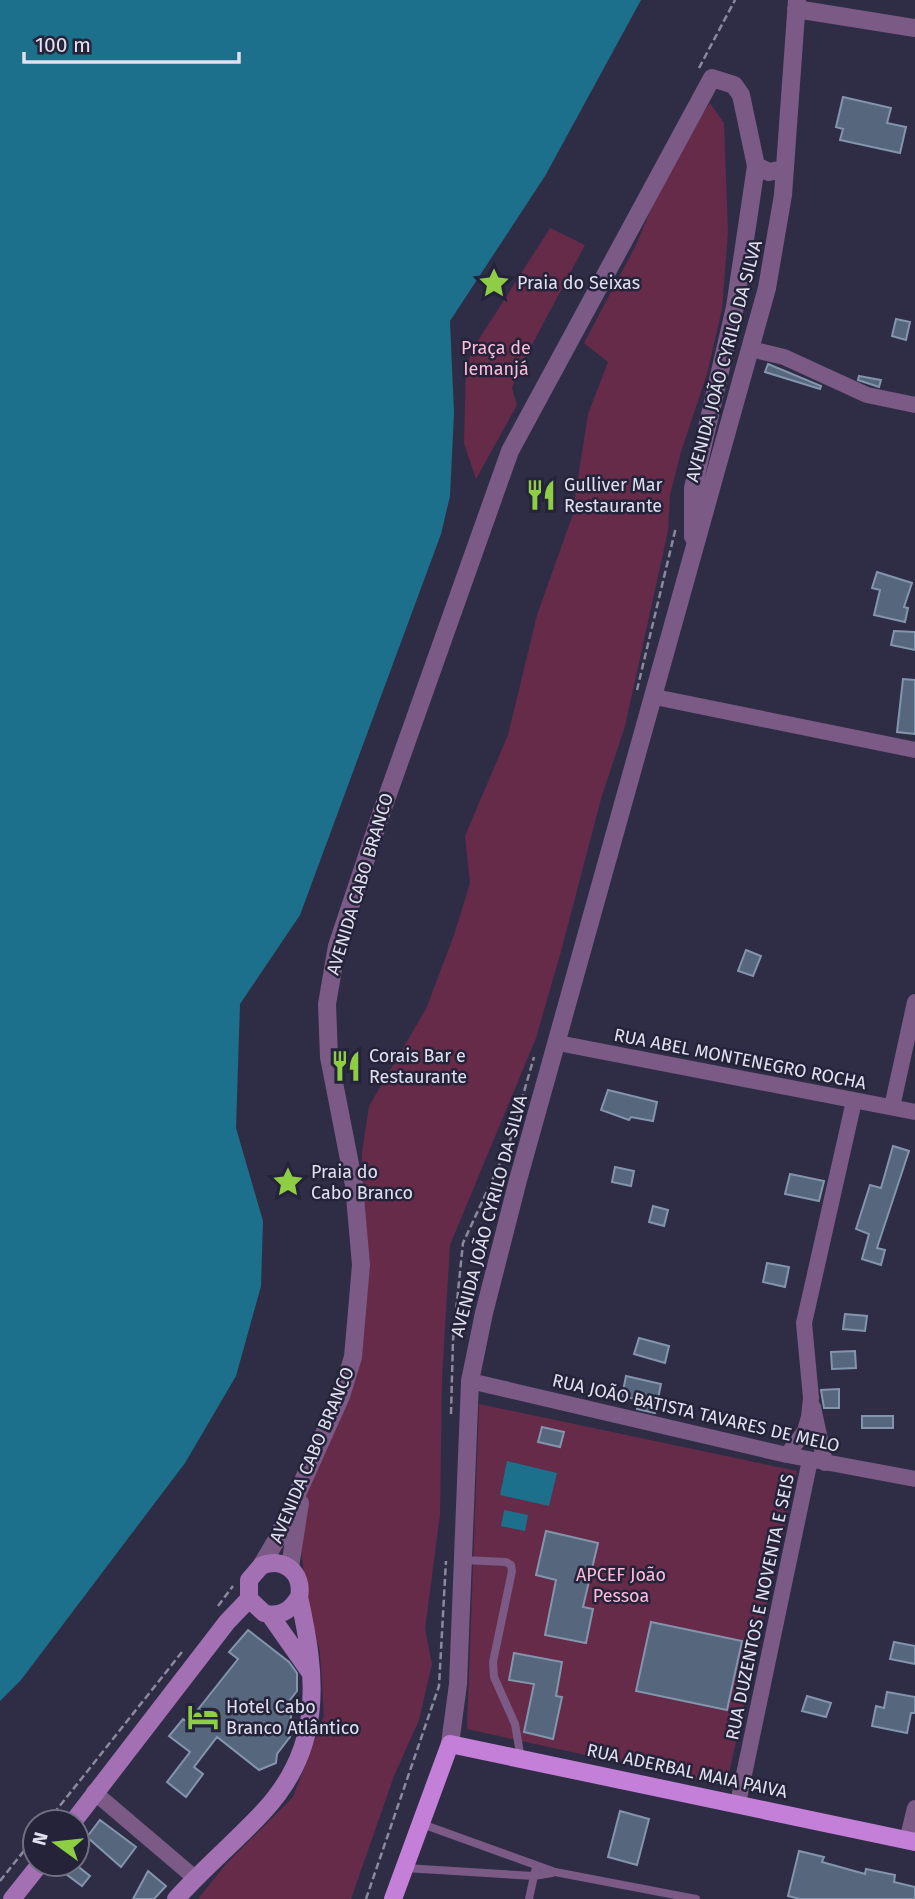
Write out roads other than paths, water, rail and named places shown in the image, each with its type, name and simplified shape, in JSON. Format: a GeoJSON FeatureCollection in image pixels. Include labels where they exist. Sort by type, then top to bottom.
{"type":"FeatureCollection","features":[{"type":"Feature","properties":{"kind":"main road"},"geometry":{"type":"LineString","coordinates":[[176,1899],[264,1811],[290,1778],[310,1720],[313,1678],[299,1597],[300,1584],[290,1567],[278,1562],[261,1566],[249,1580],[249,1599],[258,1610],[270,1615],[282,1614],[292,1607],[299,1597]]}},
{"type":"Feature","properties":{"kind":"main road"},"geometry":{"type":"LineString","coordinates":[[83,1808],[227,1622],[249,1599]]}},
{"type":"Feature","properties":{"kind":"main road"},"geometry":{"type":"LineString","coordinates":[[270,1615],[313,1678]]}},
{"type":"Feature","properties":{"kind":"main road","name":"RUA ADERBAL MAIA PAIVA"},"geometry":{"type":"LineString","coordinates":[[450,1744],[911,1841]]}},
{"type":"Feature","properties":{"kind":"main road","name":"AVENIDA JOÃO CYRILO DA SILVA"},"geometry":{"type":"LineString","coordinates":[[393,1899],[450,1744]]}},
{"type":"Feature","properties":{"kind":"main road"},"geometry":{"type":"LineString","coordinates":[[12,1899],[29,1878]]}},
{"type":"Feature","properties":{"kind":"street"},"geometry":{"type":"LineString","coordinates":[[799,3],[915,28]]}},
{"type":"Feature","properties":{"kind":"street","name":"AVENIDA JOÃO CYRILO DA SILVA"},"geometry":{"type":"LineString","coordinates":[[450,1744],[458,1684],[470,1381],[484,1313],[656,697],[774,255],[799,3]]}},
{"type":"Feature","properties":{"kind":"street","name":"AVENIDA CABO BRANCO"},"geometry":{"type":"LineString","coordinates":[[261,1566],[277,1539],[348,1377],[361,1283],[354,1185],[329,1058],[327,1004],[333,965],[377,823],[510,451],[712,78],[734,85],[741,96],[756,166]]}},
{"type":"Feature","properties":{"kind":"street"},"geometry":{"type":"LineString","coordinates":[[756,166],[769,172],[784,169]]}},
{"type":"Feature","properties":{"kind":"street","name":"AVENIDA JOÃO CYRILO DA SILVA"},"geometry":{"type":"LineString","coordinates":[[694,554],[693,488],[729,340],[756,166]]}},
{"type":"Feature","properties":{"kind":"street"},"geometry":{"type":"LineString","coordinates":[[744,249],[750,260],[757,265],[770,262],[774,255]]}},
{"type":"Feature","properties":{"kind":"street"},"geometry":{"type":"LineString","coordinates":[[751,349],[784,357],[860,393],[915,405]]}},
{"type":"Feature","properties":{"kind":"street"},"geometry":{"type":"LineString","coordinates":[[656,697],[915,750]]}},
{"type":"Feature","properties":{"kind":"street"},"geometry":{"type":"LineString","coordinates":[[892,1107],[915,1002]]}},
{"type":"Feature","properties":{"kind":"street","name":"RUA ABEL MONTENEGRO ROCHA"},"geometry":{"type":"LineString","coordinates":[[558,1043],[915,1112]]}},
{"type":"Feature","properties":{"kind":"street","name":"RUA DUZENTOS E NOVENTA E SEIS"},"geometry":{"type":"LineString","coordinates":[[787,1455],[805,1431],[811,1398],[804,1323],[854,1101]]}},
{"type":"Feature","properties":{"kind":"street","name":"RUA JOÃO BATISTA TAVARES DE MELO"},"geometry":{"type":"LineString","coordinates":[[470,1381],[787,1455],[915,1479]]}},
{"type":"Feature","properties":{"kind":"street"},"geometry":{"type":"LineString","coordinates":[[811,1398],[818,1461]]}},
{"type":"Feature","properties":{"kind":"street","name":"RUA DUZENTOS E NOVENTA E SEIS"},"geometry":{"type":"LineString","coordinates":[[738,1803],[818,1461]]}},
{"type":"Feature","properties":{"kind":"street"},"geometry":{"type":"LineString","coordinates":[[290,1567],[307,1472]]}},
{"type":"Feature","properties":{"kind":"street"},"geometry":{"type":"LineString","coordinates":[[94,1793],[195,1878]]}},
{"type":"Feature","properties":{"kind":"street"},"geometry":{"type":"LineString","coordinates":[[911,1841],[915,1808]]}},
{"type":"Feature","properties":{"kind":"lane"},"geometry":{"type":"LineString","coordinates":[[463,1560],[506,1562],[511,1565],[493,1662],[494,1677],[515,1724],[521,1759]]}},
{"type":"Feature","properties":{"kind":"lane"},"geometry":{"type":"LineString","coordinates":[[422,1824],[555,1872],[696,1899]]}},
{"type":"Feature","properties":{"kind":"lane"},"geometry":{"type":"LineString","coordinates":[[528,1899],[536,1864]]}},
{"type":"Feature","properties":{"kind":"lane"},"geometry":{"type":"LineString","coordinates":[[404,1868],[534,1876],[555,1872]]}},
{"type":"Feature","properties":{"kind":"water"},"geometry":{"type":"Polygon","coordinates":[[[0,0],[641,0],[545,176],[450,321],[454,413],[450,496],[441,534],[300,915],[240,1004],[236,1128],[263,1221],[261,1286],[236,1376],[185,1463],[21,1680],[0,1701],[0,0]]]}},
{"type":"Feature","properties":{"kind":"water"},"geometry":{"type":"Polygon","coordinates":[[[507,1461],[557,1473],[549,1506],[500,1495],[507,1461]]]}},
{"type":"Feature","properties":{"kind":"water"},"geometry":{"type":"Polygon","coordinates":[[[504,1510],[528,1515],[525,1531],[501,1526],[504,1510]]]}},
{"type":"Feature","properties":{"kind":"place","name":"Praia do Seixas"},"geometry":{"type":"Point","coordinates":[494,283]}},
{"type":"Feature","properties":{"kind":"place","name":"Gulliver Mar Restaurante"},"geometry":{"type":"Point","coordinates":[541,495]}},
{"type":"Feature","properties":{"kind":"place","name":"Corais Bar e Restaurante"},"geometry":{"type":"Point","coordinates":[346,1066]}},
{"type":"Feature","properties":{"kind":"place","name":"Praia do Cabo Branco"},"geometry":{"type":"Point","coordinates":[288,1182]}},
{"type":"Feature","properties":{"kind":"place","name":"Hotel Cabo Branco Atlântico"},"geometry":{"type":"Point","coordinates":[203,1717]}},
{"type":"Feature","properties":{"kind":"park label","name":"Praça de Iemanjá"},"geometry":{"type":"Point","coordinates":[496,358]}},
{"type":"Feature","properties":{"kind":"park label","name":"APCEF João Pessoa"},"geometry":{"type":"Point","coordinates":[621,1585]}}]}
